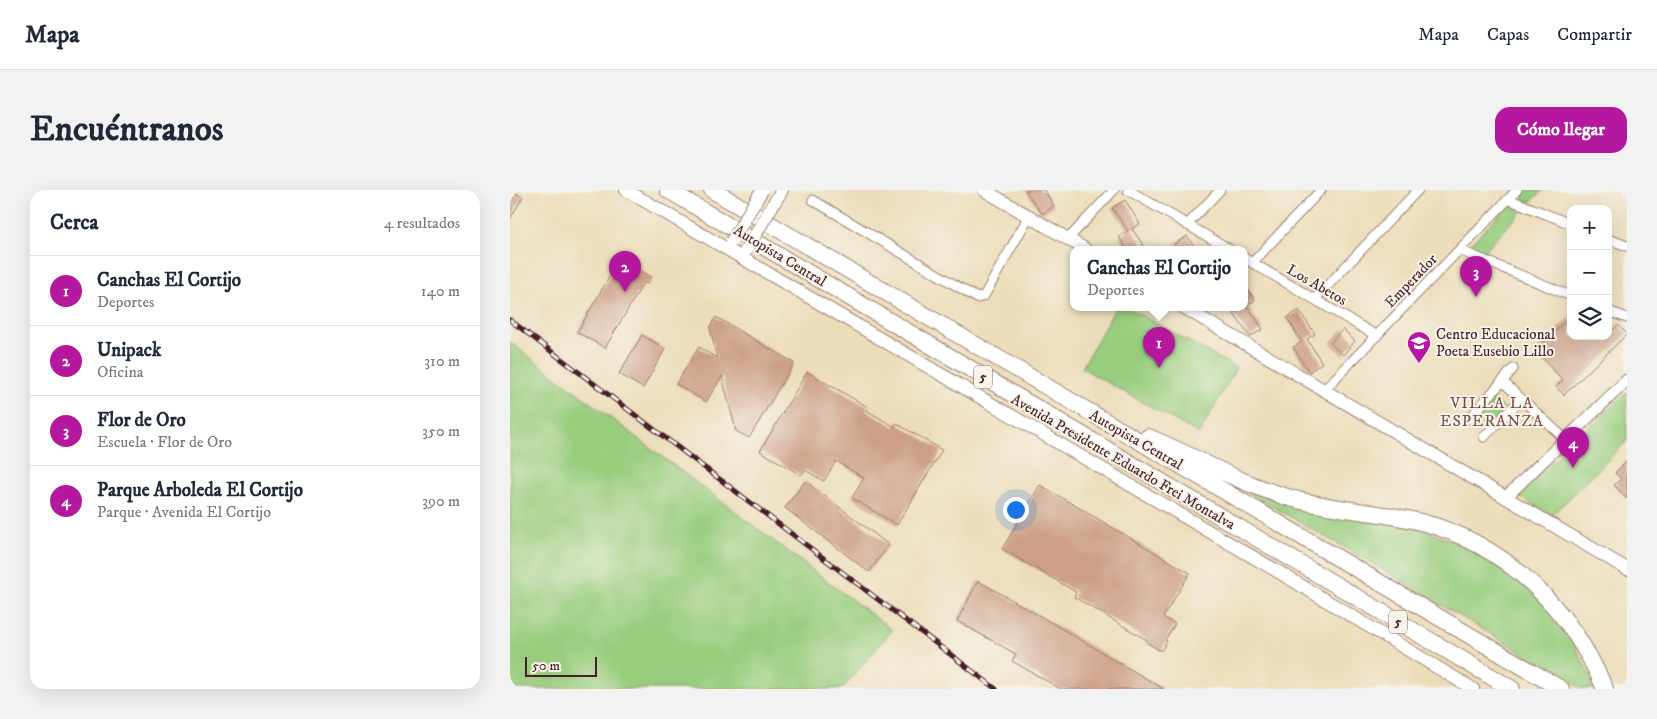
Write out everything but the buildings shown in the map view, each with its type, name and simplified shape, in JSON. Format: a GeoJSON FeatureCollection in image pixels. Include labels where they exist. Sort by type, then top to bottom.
{"type":"FeatureCollection","features":[{"type":"Feature","properties":{"kind":"highway","name":"Autopista Central"},"geometry":{"type":"LineString","coordinates":[[668,190],[1512,689]]}},
{"type":"Feature","properties":{"kind":"highway","name":"Autopista Central"},"geometry":{"type":"LineString","coordinates":[[712,190],[1561,689]]}},
{"type":"Feature","properties":{"kind":"highway"},"geometry":{"type":"LineString","coordinates":[[1107,423],[1165,444],[1234,478],[1287,498],[1422,523],[1443,529],[1484,549],[1529,580],[1555,606],[1587,652],[1604,689]]}},
{"type":"Feature","properties":{"kind":"highway"},"geometry":{"type":"LineString","coordinates":[[1433,643],[1492,689]]}},
{"type":"Feature","properties":{"kind":"main road","name":"Avenida Presidente Eduardo Frei Montalva"},"geometry":{"type":"LineString","coordinates":[[626,190],[730,246],[1473,689]]}},
{"type":"Feature","properties":{"kind":"main road"},"geometry":{"type":"LineString","coordinates":[[730,246],[762,190]]}},
{"type":"Feature","properties":{"kind":"main road"},"geometry":{"type":"LineString","coordinates":[[743,255],[782,190]]}},
{"type":"Feature","properties":{"kind":"main road"},"geometry":{"type":"LineString","coordinates":[[984,190],[1080,246]]}},
{"type":"Feature","properties":{"kind":"main road"},"geometry":{"type":"LineString","coordinates":[[1190,311],[1627,569]]}},
{"type":"Feature","properties":{"kind":"street"},"geometry":{"type":"LineString","coordinates":[[1068,239],[1114,190]]}},
{"type":"Feature","properties":{"kind":"street"},"geometry":{"type":"LineString","coordinates":[[1128,190],[1224,246]]}},
{"type":"Feature","properties":{"kind":"street"},"geometry":{"type":"LineString","coordinates":[[1188,225],[1220,190]]}},
{"type":"Feature","properties":{"kind":"street"},"geometry":{"type":"LineString","coordinates":[[1248,260],[1321,190]]}},
{"type":"Feature","properties":{"kind":"street"},"geometry":{"type":"LineString","coordinates":[[1314,299],[1418,190]]}},
{"type":"Feature","properties":{"kind":"street","name":"Emperador"},"geometry":{"type":"LineString","coordinates":[[1324,390],[1517,190]]}},
{"type":"Feature","properties":{"kind":"street"},"geometry":{"type":"LineString","coordinates":[[1508,199],[1567,222]]}},
{"type":"Feature","properties":{"kind":"street"},"geometry":{"type":"LineString","coordinates":[[813,200],[977,298],[984,296],[1029,216]]}},
{"type":"Feature","properties":{"kind":"street"},"geometry":{"type":"LineString","coordinates":[[1612,240],[1627,246]]}},
{"type":"Feature","properties":{"kind":"street"},"geometry":{"type":"LineString","coordinates":[[1458,250],[1569,295]]}},
{"type":"Feature","properties":{"kind":"street","name":"Los Abetos"},"geometry":{"type":"LineString","coordinates":[[1248,260],[1377,336]]}},
{"type":"Feature","properties":{"kind":"street"},"geometry":{"type":"LineString","coordinates":[[1612,312],[1627,318]]}},
{"type":"Feature","properties":{"kind":"street"},"geometry":{"type":"LineString","coordinates":[[1469,419],[1513,369]]}},
{"type":"Feature","properties":{"kind":"street"},"geometry":{"type":"LineString","coordinates":[[1506,497],[1627,380]]}},
{"type":"Feature","properties":{"kind":"street"},"geometry":{"type":"LineString","coordinates":[[1502,381],[1566,440]]}},
{"type":"Feature","properties":{"kind":"street"},"geometry":{"type":"LineString","coordinates":[[1484,437],[1521,399]]}},
{"type":"Feature","properties":{"kind":"green space"},"geometry":{"type":"Polygon","coordinates":[[[1523,190],[1543,190],[1531,202],[1517,197],[1523,190]]]}},
{"type":"Feature","properties":{"kind":"green space"},"geometry":{"type":"Polygon","coordinates":[[[1508,205],[1522,211],[1482,253],[1467,248],[1508,205]]]}},
{"type":"Feature","properties":{"kind":"green space"},"geometry":{"type":"Polygon","coordinates":[[[1114,311],[1134,311],[1236,368],[1199,434],[1082,368],[1114,311]]]}},
{"type":"Feature","properties":{"kind":"green space"},"geometry":{"type":"Polygon","coordinates":[[[510,342],[892,630],[842,689],[510,689],[510,342]]]}},
{"type":"Feature","properties":{"kind":"green space"},"geometry":{"type":"Polygon","coordinates":[[[1627,392],[1627,441],[1552,515],[1517,495],[1627,392]]]}},
{"type":"Feature","properties":{"kind":"green space"},"geometry":{"type":"Polygon","coordinates":[[[1493,399],[1505,410],[1487,430],[1475,419],[1493,399]]]}},
{"type":"Feature","properties":{"kind":"green space"},"geometry":{"type":"Polygon","coordinates":[[[1244,490],[1411,526],[1470,548],[1494,562],[1521,583],[1548,608],[1571,638],[1597,689],[1583,689],[1244,490]]]}},
{"type":"Feature","properties":{"kind":"railway"},"geometry":{"type":"LineString","coordinates":[[510,320],[996,689]]}},
{"type":"Feature","properties":{"kind":"place","name":"Unipack"},"geometry":{"type":"Point","coordinates":[625,292]}},
{"type":"Feature","properties":{"kind":"place","name":"Flor de Oro"},"geometry":{"type":"Point","coordinates":[1476,297]}},
{"type":"Feature","properties":{"kind":"place","name":"Centro Educacional Poeta Eusebio Lillo"},"geometry":{"type":"Point","coordinates":[1419,364]}},
{"type":"Feature","properties":{"kind":"place","name":"Canchas El Cortijo"},"geometry":{"type":"Point","coordinates":[1159,368]}},
{"type":"Feature","properties":{"kind":"place","name":"Parque Arboleda El Cortijo"},"geometry":{"type":"Point","coordinates":[1573,468]}},
{"type":"Feature","properties":{"kind":"district","name":"VILLA LA ESPERANZA"},"geometry":{"type":"Point","coordinates":[1492,412]}}]}
